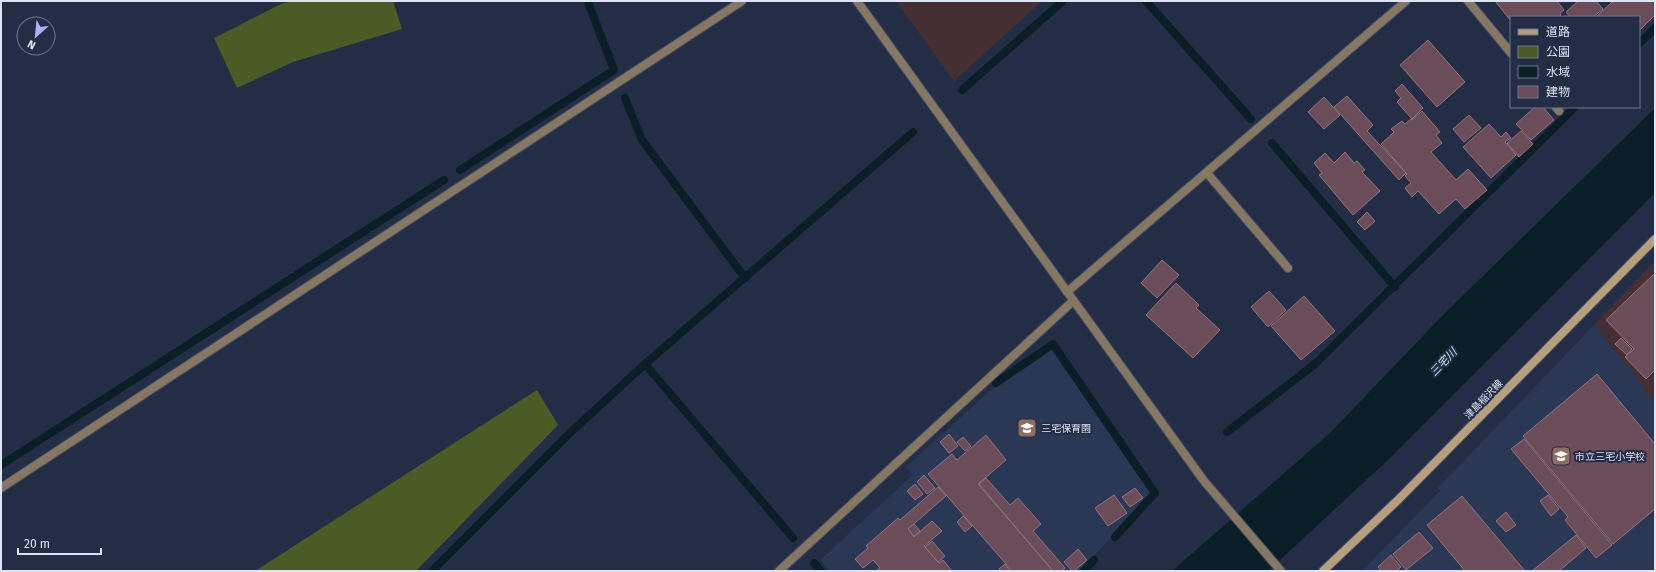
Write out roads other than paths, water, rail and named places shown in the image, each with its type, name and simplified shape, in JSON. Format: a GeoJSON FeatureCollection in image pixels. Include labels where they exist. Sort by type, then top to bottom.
{"type":"FeatureCollection","features":[{"type":"Feature","properties":{"kind":"main road","name":"津島稲沢線"},"geometry":{"type":"LineString","coordinates":[[1323,571],[1399,499],[1655,239]]}},
{"type":"Feature","properties":{"kind":"street"},"geometry":{"type":"LineString","coordinates":[[1,488],[742,1]]}},
{"type":"Feature","properties":{"kind":"street"},"geometry":{"type":"LineString","coordinates":[[857,1],[1215,495],[1281,571]]}},
{"type":"Feature","properties":{"kind":"street"},"geometry":{"type":"LineString","coordinates":[[1067,292],[1406,1]]}},
{"type":"Feature","properties":{"kind":"street"},"geometry":{"type":"LineString","coordinates":[[1468,1],[1510,52]]}},
{"type":"Feature","properties":{"kind":"street"},"geometry":{"type":"LineString","coordinates":[[1207,173],[1288,268]]}},
{"type":"Feature","properties":{"kind":"street"},"geometry":{"type":"LineString","coordinates":[[779,571],[1073,301]]}},
{"type":"Feature","properties":{"kind":"water","name":"三宅川"},"geometry":{"type":"Polygon","coordinates":[[[1655,108],[1655,193],[1389,459],[1268,571],[1172,571],[1330,433],[1441,317],[1655,108]]]}},
{"type":"Feature","properties":{"kind":"waterway"},"geometry":{"type":"LineString","coordinates":[[962,90],[1063,1]]}},
{"type":"Feature","properties":{"kind":"waterway"},"geometry":{"type":"LineString","coordinates":[[1146,1],[1251,119]]}},
{"type":"Feature","properties":{"kind":"waterway"},"geometry":{"type":"LineString","coordinates":[[460,170],[614,70],[588,2]]}},
{"type":"Feature","properties":{"kind":"waterway"},"geometry":{"type":"LineString","coordinates":[[1640,43],[1655,28]]}},
{"type":"Feature","properties":{"kind":"waterway"},"geometry":{"type":"LineString","coordinates":[[625,98],[642,140],[745,278]]}},
{"type":"Feature","properties":{"kind":"waterway"},"geometry":{"type":"LineString","coordinates":[[1227,432],[1315,364],[1574,108]]}},
{"type":"Feature","properties":{"kind":"waterway"},"geometry":{"type":"LineString","coordinates":[[432,571],[571,432],[645,364],[913,132]]}},
{"type":"Feature","properties":{"kind":"waterway"},"geometry":{"type":"LineString","coordinates":[[1272,143],[1395,287]]}},
{"type":"Feature","properties":{"kind":"waterway"},"geometry":{"type":"LineString","coordinates":[[1,465],[444,180]]}},
{"type":"Feature","properties":{"kind":"waterway"},"geometry":{"type":"LineString","coordinates":[[996,383],[1053,344],[1155,493],[1115,537]]}},
{"type":"Feature","properties":{"kind":"waterway"},"geometry":{"type":"LineString","coordinates":[[645,364],[793,538]]}},
{"type":"Feature","properties":{"kind":"waterway"},"geometry":{"type":"LineString","coordinates":[[1084,571],[1094,560]]}},
{"type":"Feature","properties":{"kind":"waterway"},"geometry":{"type":"LineString","coordinates":[[814,563],[821,571]]}},
{"type":"Feature","properties":{"kind":"place","name":"三宅保育園"},"geometry":{"type":"Point","coordinates":[1027,428]}},
{"type":"Feature","properties":{"kind":"place","name":"市立三宅小学校"},"geometry":{"type":"Point","coordinates":[1561,456]}}]}
